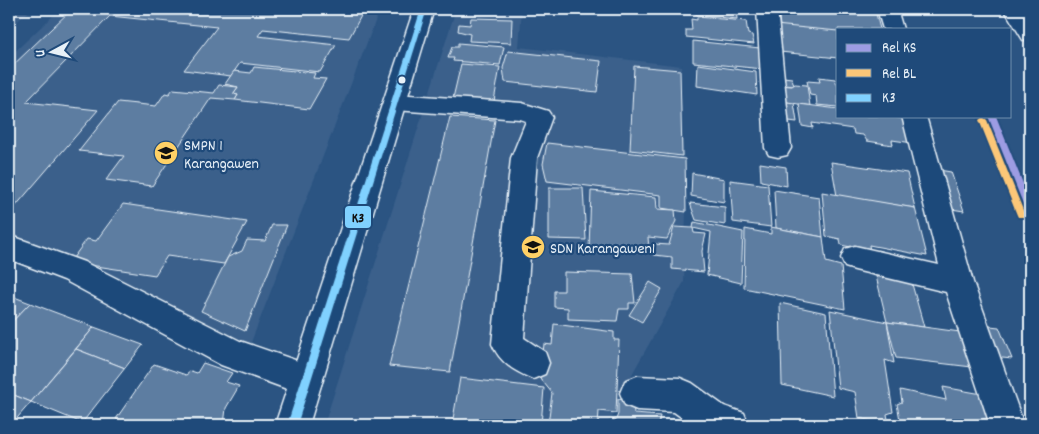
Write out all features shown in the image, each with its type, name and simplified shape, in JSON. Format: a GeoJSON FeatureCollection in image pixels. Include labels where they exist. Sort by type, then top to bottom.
{"type":"FeatureCollection","features":[{"type":"Feature","properties":{"kind":"street"},"geometry":{"type":"LineString","coordinates":[[292,425],[424,9]]}},
{"type":"Feature","properties":{"kind":"street"},"geometry":{"type":"LineString","coordinates":[[767,9],[778,148]]}},
{"type":"Feature","properties":{"kind":"street"},"geometry":{"type":"LineString","coordinates":[[887,9],[893,28]]}},
{"type":"Feature","properties":{"kind":"street"},"geometry":{"type":"LineString","coordinates":[[1014,9],[1030,36]]}},
{"type":"Feature","properties":{"kind":"street"},"geometry":{"type":"LineString","coordinates":[[395,102],[522,111],[540,117],[524,158],[508,344],[519,355],[533,363]]}},
{"type":"Feature","properties":{"kind":"street"},"geometry":{"type":"LineString","coordinates":[[915,118],[958,282],[1007,425]]}},
{"type":"Feature","properties":{"kind":"street"},"geometry":{"type":"LineString","coordinates":[[9,247],[74,271],[232,354],[306,380]]}},
{"type":"Feature","properties":{"kind":"street"},"geometry":{"type":"LineString","coordinates":[[855,258],[958,282]]}},
{"type":"Feature","properties":{"kind":"street"},"geometry":{"type":"LineString","coordinates":[[637,393],[680,395],[717,423],[732,425]]}},
{"type":"Feature","properties":{"kind":"shaded area"},"geometry":{"type":"Polygon","coordinates":[[[9,9],[32,9],[9,28],[9,9]]]}},
{"type":"Feature","properties":{"kind":"shaded area","name":"SMPN 1 Karangawen"},"geometry":{"type":"Polygon","coordinates":[[[60,9],[380,9],[250,345],[9,250],[9,57],[60,9]]]}},
{"type":"Feature","properties":{"kind":"shaded area","name":"SDN Karangawen1"},"geometry":{"type":"Polygon","coordinates":[[[456,9],[522,9],[519,47],[682,66],[680,70],[686,212],[684,282],[618,399],[616,413],[605,425],[324,425],[456,9]]]}},
{"type":"Feature","properties":{"kind":"building"},"geometry":{"type":"Polygon","coordinates":[[[72,9],[310,9],[362,14],[349,38],[263,29],[258,36],[336,45],[320,72],[240,63],[231,76],[184,70],[217,27],[110,16],[26,102],[98,110],[14,208],[9,208],[9,69],[72,9]]]}},
{"type":"Feature","properties":{"kind":"building"},"geometry":{"type":"Polygon","coordinates":[[[696,9],[736,9],[737,19],[696,15],[696,9]]]}},
{"type":"Feature","properties":{"kind":"building"},"geometry":{"type":"Polygon","coordinates":[[[778,9],[821,9],[876,14],[880,28],[836,28],[836,33],[780,26],[778,9]]]}},
{"type":"Feature","properties":{"kind":"building"},"geometry":{"type":"Polygon","coordinates":[[[840,9],[872,9],[873,13],[840,9]]]}},
{"type":"Feature","properties":{"kind":"building"},"geometry":{"type":"Polygon","coordinates":[[[697,17],[746,21],[748,34],[752,35],[754,44],[686,37],[686,30],[692,30],[691,19],[697,20],[697,17]]]}},
{"type":"Feature","properties":{"kind":"building"},"geometry":{"type":"Polygon","coordinates":[[[471,18],[512,19],[511,43],[469,41],[470,34],[458,31],[459,24],[470,25],[471,18]]]}},
{"type":"Feature","properties":{"kind":"building"},"geometry":{"type":"Polygon","coordinates":[[[775,25],[836,31],[836,58],[780,52],[775,25]]]}},
{"type":"Feature","properties":{"kind":"building"},"geometry":{"type":"Polygon","coordinates":[[[693,41],[760,48],[763,69],[693,62],[693,41]]]}},
{"type":"Feature","properties":{"kind":"building"},"geometry":{"type":"Polygon","coordinates":[[[458,43],[504,47],[500,65],[453,61],[454,58],[448,58],[452,47],[458,47],[458,43]]]}},
{"type":"Feature","properties":{"kind":"building"},"geometry":{"type":"Polygon","coordinates":[[[508,51],[601,61],[597,92],[505,82],[503,68],[508,51]]]}},
{"type":"Feature","properties":{"kind":"building"},"geometry":{"type":"Polygon","coordinates":[[[461,64],[500,67],[494,101],[453,98],[461,64]]]}},
{"type":"Feature","properties":{"kind":"building"},"geometry":{"type":"Polygon","coordinates":[[[698,64],[756,72],[757,95],[697,86],[698,64]]]}},
{"type":"Feature","properties":{"kind":"building"},"geometry":{"type":"Polygon","coordinates":[[[634,66],[680,70],[682,156],[630,150],[634,66]]]}},
{"type":"Feature","properties":{"kind":"building"},"geometry":{"type":"Polygon","coordinates":[[[254,67],[315,73],[313,78],[326,79],[309,109],[235,100],[238,95],[233,94],[238,87],[225,84],[234,71],[251,73],[254,67]]]}},
{"type":"Feature","properties":{"kind":"building"},"geometry":{"type":"Polygon","coordinates":[[[775,76],[792,78],[794,86],[776,84],[775,76]]]}},
{"type":"Feature","properties":{"kind":"building"},"geometry":{"type":"Polygon","coordinates":[[[819,77],[835,79],[836,107],[817,105],[816,96],[810,95],[807,81],[820,82],[819,77]]]}},
{"type":"Feature","properties":{"kind":"building"},"geometry":{"type":"Polygon","coordinates":[[[795,84],[807,85],[810,106],[781,101],[779,85],[792,86],[795,84]]]}},
{"type":"Feature","properties":{"kind":"building"},"geometry":{"type":"Polygon","coordinates":[[[219,85],[238,87],[233,94],[238,95],[235,100],[211,98],[152,186],[106,180],[124,156],[79,151],[118,102],[156,106],[165,93],[169,94],[173,89],[214,93],[219,85]]]}},
{"type":"Feature","properties":{"kind":"building"},"geometry":{"type":"Polygon","coordinates":[[[781,101],[794,103],[797,122],[781,120],[781,101]]]}},
{"type":"Feature","properties":{"kind":"building"},"geometry":{"type":"Polygon","coordinates":[[[799,104],[836,109],[836,118],[906,119],[913,143],[892,140],[893,145],[867,141],[863,135],[854,134],[853,129],[812,123],[813,128],[802,126],[799,104]]]}},
{"type":"Feature","properties":{"kind":"building"},"geometry":{"type":"Polygon","coordinates":[[[450,117],[495,120],[450,372],[389,366],[450,117]]]}},
{"type":"Feature","properties":{"kind":"building"},"geometry":{"type":"Polygon","coordinates":[[[547,143],[685,159],[686,212],[661,208],[661,195],[547,181],[543,164],[547,143]]]}},
{"type":"Feature","properties":{"kind":"building"},"geometry":{"type":"Polygon","coordinates":[[[831,162],[907,173],[915,208],[837,196],[831,162]]]}},
{"type":"Feature","properties":{"kind":"building"},"geometry":{"type":"Polygon","coordinates":[[[760,163],[786,167],[787,186],[761,181],[760,163]]]}},
{"type":"Feature","properties":{"kind":"building"},"geometry":{"type":"Polygon","coordinates":[[[933,169],[951,172],[964,211],[945,208],[933,169]]]}},
{"type":"Feature","properties":{"kind":"building"},"geometry":{"type":"Polygon","coordinates":[[[692,173],[724,179],[724,202],[691,196],[692,173]]]}},
{"type":"Feature","properties":{"kind":"building"},"geometry":{"type":"Polygon","coordinates":[[[730,180],[768,185],[771,227],[733,222],[730,180]]]}},
{"type":"Feature","properties":{"kind":"building"},"geometry":{"type":"Polygon","coordinates":[[[549,188],[583,188],[586,240],[549,239],[549,188]]]}},
{"type":"Feature","properties":{"kind":"building"},"geometry":{"type":"Polygon","coordinates":[[[774,190],[819,197],[823,237],[776,228],[774,190]]]}},
{"type":"Feature","properties":{"kind":"building"},"geometry":{"type":"Polygon","coordinates":[[[591,191],[656,197],[657,209],[675,210],[676,221],[667,239],[648,237],[649,250],[631,248],[631,252],[589,249],[591,191]]]}},
{"type":"Feature","properties":{"kind":"building"},"geometry":{"type":"Polygon","coordinates":[[[822,192],[915,208],[927,256],[869,245],[870,251],[841,245],[840,239],[826,236],[822,192]]]}},
{"type":"Feature","properties":{"kind":"building"},"geometry":{"type":"Polygon","coordinates":[[[690,203],[725,207],[725,225],[696,220],[690,203]]]}},
{"type":"Feature","properties":{"kind":"building"},"geometry":{"type":"Polygon","coordinates":[[[123,204],[247,222],[224,264],[167,256],[155,275],[70,262],[87,239],[96,241],[123,204]]]}},
{"type":"Feature","properties":{"kind":"building"},"geometry":{"type":"Polygon","coordinates":[[[694,222],[743,232],[741,283],[707,275],[711,232],[693,228],[694,222]]]}},
{"type":"Feature","properties":{"kind":"building"},"geometry":{"type":"Polygon","coordinates":[[[272,225],[287,225],[245,331],[201,311],[228,257],[242,251],[247,240],[265,241],[272,225]]]}},
{"type":"Feature","properties":{"kind":"building"},"geometry":{"type":"Polygon","coordinates":[[[674,227],[693,228],[694,233],[706,234],[702,251],[704,272],[672,269],[672,257],[654,255],[654,244],[669,245],[674,227]]]}},
{"type":"Feature","properties":{"kind":"building"},"geometry":{"type":"Polygon","coordinates":[[[771,227],[823,237],[826,262],[841,266],[845,309],[744,288],[745,229],[771,234],[771,227]]]}},
{"type":"Feature","properties":{"kind":"building"},"geometry":{"type":"Polygon","coordinates":[[[564,272],[632,274],[635,303],[629,303],[629,309],[619,309],[617,321],[568,319],[568,308],[554,307],[554,291],[564,291],[564,272]]]}},
{"type":"Feature","properties":{"kind":"building"},"geometry":{"type":"Polygon","coordinates":[[[875,272],[910,277],[924,327],[887,322],[875,272]]]}},
{"type":"Feature","properties":{"kind":"building"},"geometry":{"type":"Polygon","coordinates":[[[650,282],[662,289],[642,322],[629,315],[650,282]]]}},
{"type":"Feature","properties":{"kind":"building"},"geometry":{"type":"Polygon","coordinates":[[[9,295],[30,303],[9,325],[9,295]]]}},
{"type":"Feature","properties":{"kind":"building"},"geometry":{"type":"Polygon","coordinates":[[[30,303],[94,327],[31,402],[9,393],[9,325],[30,303]]]}},
{"type":"Feature","properties":{"kind":"building"},"geometry":{"type":"Polygon","coordinates":[[[780,303],[826,313],[833,396],[782,385],[780,303]]]}},
{"type":"Feature","properties":{"kind":"building"},"geometry":{"type":"Polygon","coordinates":[[[830,310],[887,322],[894,363],[885,360],[893,412],[887,414],[889,425],[859,418],[855,392],[838,388],[830,310]]]}},
{"type":"Feature","properties":{"kind":"building"},"geometry":{"type":"Polygon","coordinates":[[[887,322],[960,332],[972,367],[896,358],[887,322]]]}},
{"type":"Feature","properties":{"kind":"building"},"geometry":{"type":"Polygon","coordinates":[[[554,324],[614,332],[614,340],[619,340],[616,413],[599,411],[598,425],[548,425],[552,393],[540,378],[544,344],[552,345],[554,324]]]}},
{"type":"Feature","properties":{"kind":"building"},"geometry":{"type":"Polygon","coordinates":[[[981,325],[999,327],[1012,359],[993,357],[981,325]]]}},
{"type":"Feature","properties":{"kind":"building"},"geometry":{"type":"Polygon","coordinates":[[[94,327],[143,345],[125,368],[76,349],[94,327]]]}},
{"type":"Feature","properties":{"kind":"building"},"geometry":{"type":"Polygon","coordinates":[[[76,349],[125,368],[82,423],[31,402],[76,349]]]}},
{"type":"Feature","properties":{"kind":"building"},"geometry":{"type":"Polygon","coordinates":[[[203,363],[232,373],[226,382],[239,386],[226,408],[224,425],[134,425],[116,419],[154,364],[186,375],[191,371],[197,373],[203,363]]]}},
{"type":"Feature","properties":{"kind":"building"},"geometry":{"type":"Polygon","coordinates":[[[460,378],[544,388],[541,425],[452,425],[460,378]]]}},
{"type":"Feature","properties":{"kind":"building"},"geometry":{"type":"Polygon","coordinates":[[[943,387],[982,394],[989,419],[983,419],[985,425],[901,425],[897,404],[902,402],[900,390],[946,400],[943,387]]]}},
{"type":"Feature","properties":{"kind":"building"},"geometry":{"type":"Polygon","coordinates":[[[9,393],[31,402],[11,425],[9,425],[9,393]]]}},
{"type":"Feature","properties":{"kind":"building"},"geometry":{"type":"Polygon","coordinates":[[[618,399],[633,401],[634,414],[660,416],[658,425],[614,425],[618,414],[618,399]]]}},
{"type":"Feature","properties":{"kind":"rail line","name":"KS"},"geometry":{"type":"LineString","coordinates":[[993,118],[1030,211]]}},
{"type":"Feature","properties":{"kind":"rail line","name":"BL"},"geometry":{"type":"LineString","coordinates":[[983,120],[1021,215]]}},
{"type":"Feature","properties":{"kind":"transit line","name":"K3"},"geometry":{"type":"LineString","coordinates":[[292,425],[424,9]]}},
{"type":"Feature","properties":{"kind":"place","name":"SMPN 1 Karangawen"},"geometry":{"type":"Point","coordinates":[166,153]}},
{"type":"Feature","properties":{"kind":"place","name":"SDN Karangawen1"},"geometry":{"type":"Point","coordinates":[533,247]}}]}
